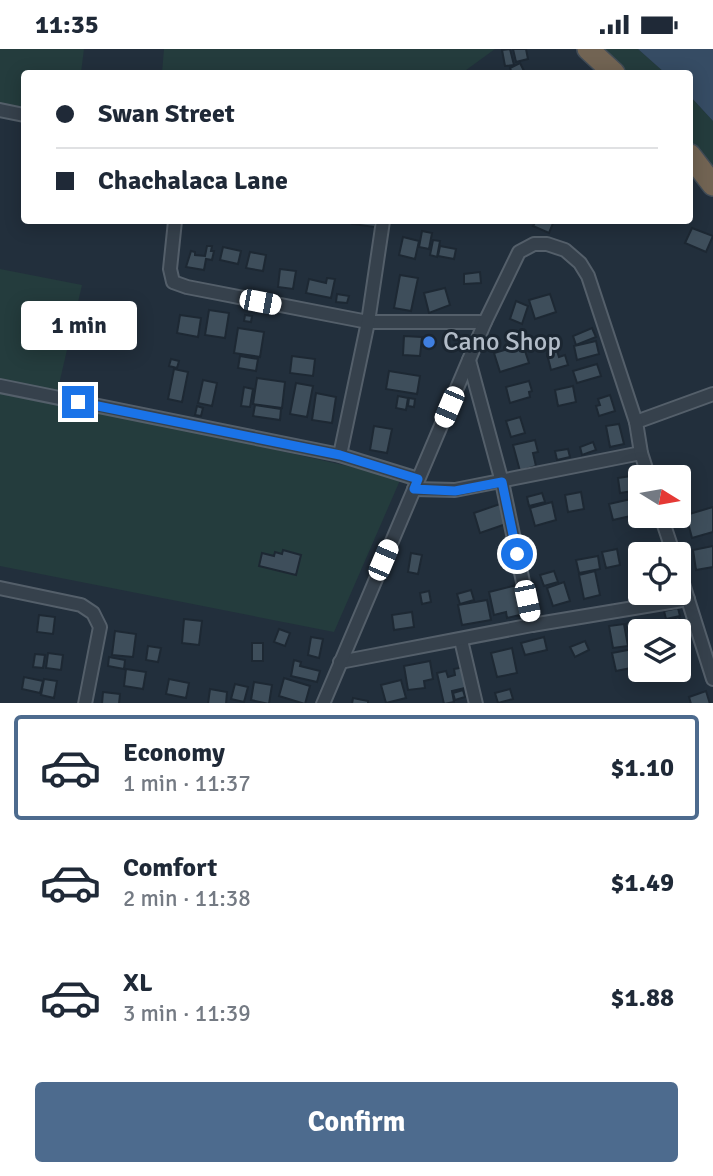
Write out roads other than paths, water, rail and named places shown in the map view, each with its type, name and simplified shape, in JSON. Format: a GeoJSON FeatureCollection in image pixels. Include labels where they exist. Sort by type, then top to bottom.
{"type":"FeatureCollection","features":[{"type":"Feature","properties":{"kind":"highway"},"geometry":{"type":"LineString","coordinates":[[588,49],[611,70]]}},
{"type":"Feature","properties":{"kind":"highway"},"geometry":{"type":"LineString","coordinates":[[693,159],[713,185]]}},
{"type":"Feature","properties":{"kind":"street"},"geometry":{"type":"LineString","coordinates":[[0,110],[21,114]]}},
{"type":"Feature","properties":{"kind":"street"},"geometry":{"type":"LineString","coordinates":[[175,224],[170,269],[173,282],[205,291],[368,322],[485,322]]}},
{"type":"Feature","properties":{"kind":"street"},"geometry":{"type":"LineString","coordinates":[[340,455],[368,322],[383,224]]}},
{"type":"Feature","properties":{"kind":"street"},"geometry":{"type":"LineString","coordinates":[[323,703],[485,322],[519,252],[534,244],[547,244],[565,250],[580,263],[589,276],[636,422],[645,465]]}},
{"type":"Feature","properties":{"kind":"street"},"geometry":{"type":"LineString","coordinates":[[469,360],[502,482],[532,625]]}},
{"type":"Feature","properties":{"kind":"street"},"geometry":{"type":"LineString","coordinates":[[0,386],[340,455],[416,484],[455,491],[641,453]]}},
{"type":"Feature","properties":{"kind":"street"},"geometry":{"type":"LineString","coordinates":[[636,422],[713,394]]}},
{"type":"Feature","properties":{"kind":"street"},"geometry":{"type":"LineString","coordinates":[[0,588],[81,605],[93,613],[100,627],[85,703]]}},
{"type":"Feature","properties":{"kind":"street"},"geometry":{"type":"LineString","coordinates":[[340,662],[652,605]]}},
{"type":"Feature","properties":{"kind":"street"},"geometry":{"type":"LineString","coordinates":[[690,605],[713,679]]}},
{"type":"Feature","properties":{"kind":"street"},"geometry":{"type":"LineString","coordinates":[[461,639],[476,703]]}},
{"type":"Feature","properties":{"kind":"water"},"geometry":{"type":"Polygon","coordinates":[[[638,49],[713,49],[713,121],[693,99],[693,70],[662,70],[638,49]]]}},
{"type":"Feature","properties":{"kind":"place","name":"Cano Shop"},"geometry":{"type":"Point","coordinates":[429,342]}}]}
